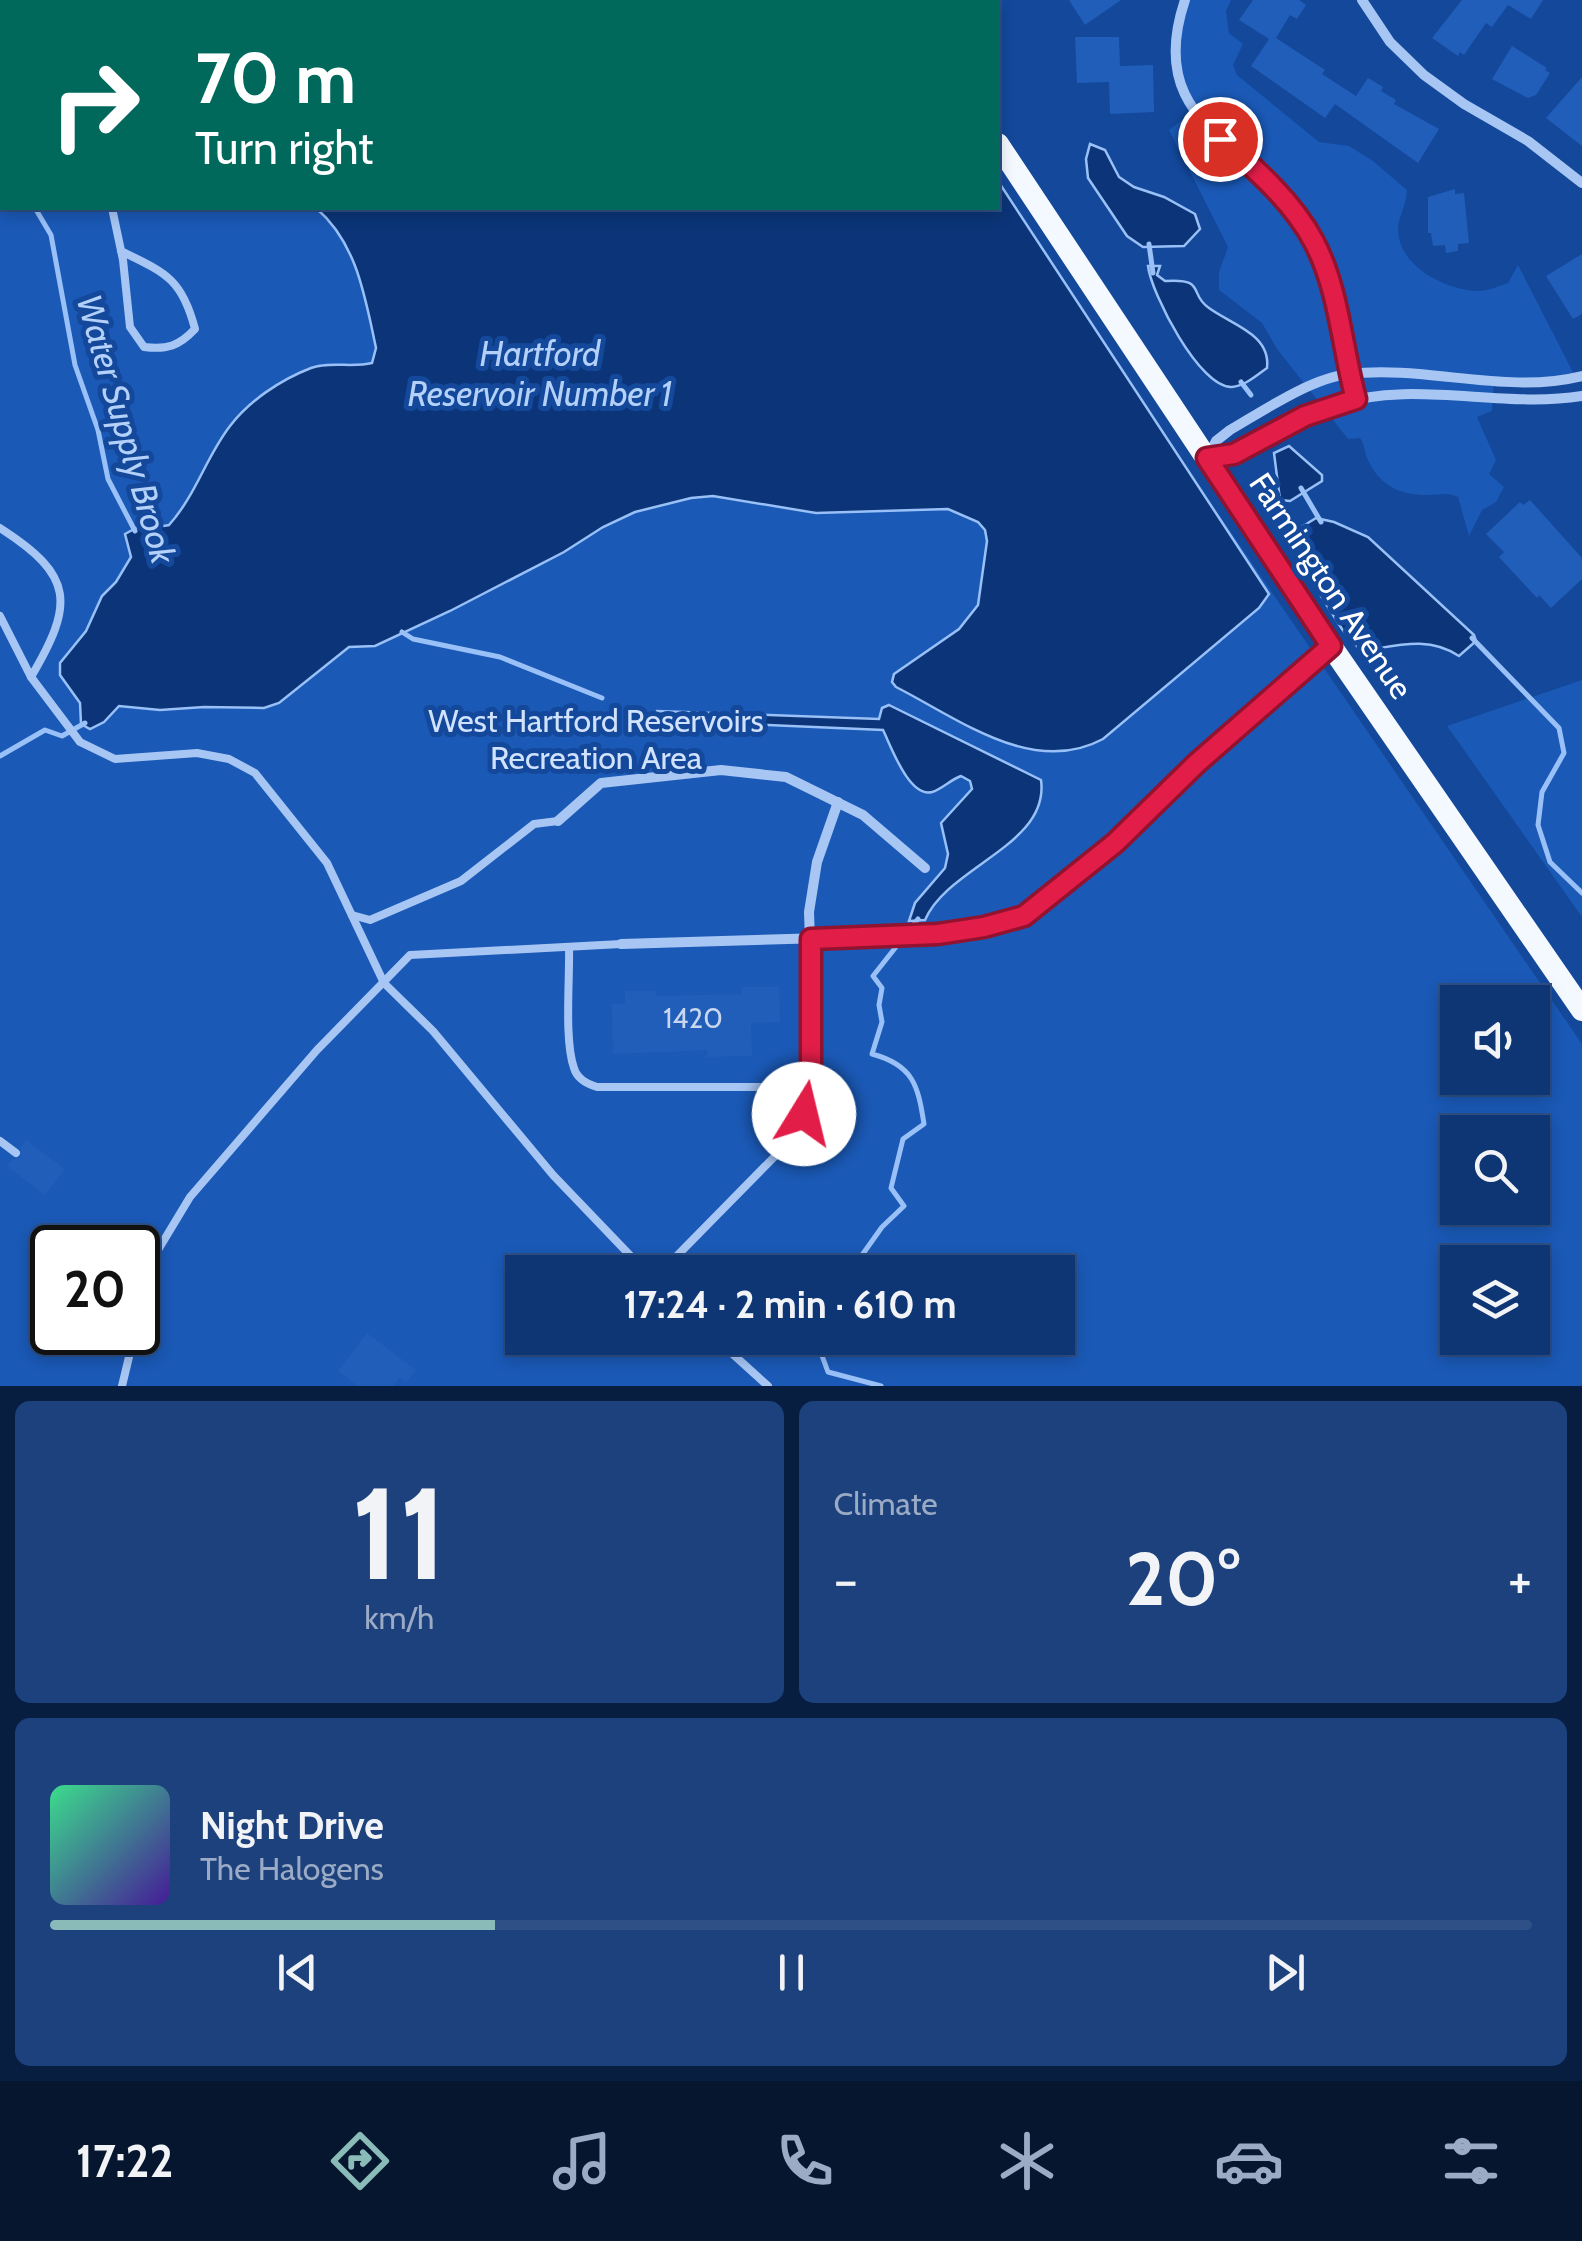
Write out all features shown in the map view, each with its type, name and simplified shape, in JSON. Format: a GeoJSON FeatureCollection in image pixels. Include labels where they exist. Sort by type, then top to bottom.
{"type":"FeatureCollection","features":[{"type":"Feature","properties":{"kind":"main road","name":"Farmington Avenue"},"geometry":{"type":"LineString","coordinates":[[1000,147],[1331,646],[1582,1010]]}},
{"type":"Feature","properties":{"kind":"street"},"geometry":{"type":"LineString","coordinates":[[1185,0],[1173,53],[1180,85],[1199,120],[1281,197],[1314,241],[1334,296],[1356,399]]}},
{"type":"Feature","properties":{"kind":"street"},"geometry":{"type":"LineString","coordinates":[[1362,0],[1390,42],[1424,75],[1464,104],[1528,140],[1582,183]]}},
{"type":"Feature","properties":{"kind":"street"},"geometry":{"type":"LineString","coordinates":[[1207,458],[1216,441],[1230,430],[1316,385],[1349,374],[1421,374],[1536,382],[1582,376]]}},
{"type":"Feature","properties":{"kind":"street"},"geometry":{"type":"LineString","coordinates":[[1207,458],[1234,454],[1305,416],[1356,399],[1392,394],[1514,402],[1582,396]]}},
{"type":"Feature","properties":{"kind":"street"},"geometry":{"type":"LineString","coordinates":[[913,935],[984,927],[1024,916],[1115,843],[1197,763],[1331,646]]}},
{"type":"Feature","properties":{"kind":"street"},"geometry":{"type":"LineString","coordinates":[[558,821],[602,783],[722,770],[786,778],[876,824],[925,868]]}},
{"type":"Feature","properties":{"kind":"street"},"geometry":{"type":"LineString","coordinates":[[814,1025],[809,912],[817,862],[838,802]]}},
{"type":"Feature","properties":{"kind":"street"},"geometry":{"type":"LineString","coordinates":[[621,944],[894,936]]}},
{"type":"Feature","properties":{"kind":"lane"},"geometry":{"type":"LineString","coordinates":[[112,210],[130,327],[144,347],[164,350],[183,342],[195,330],[189,304],[178,284],[121,251]]}},
{"type":"Feature","properties":{"kind":"lane"},"geometry":{"type":"LineString","coordinates":[[0,528],[36,552],[60,588],[62,614],[31,677]]}},
{"type":"Feature","properties":{"kind":"lane"},"geometry":{"type":"LineString","coordinates":[[0,616],[31,677],[80,742],[115,759],[197,753],[229,759],[255,773],[327,864],[384,983],[433,1031],[553,1174],[630,1255]]}},
{"type":"Feature","properties":{"kind":"lane"},"geometry":{"type":"LineString","coordinates":[[351,914],[370,920],[433,894],[461,881],[534,824],[558,821]]}},
{"type":"Feature","properties":{"kind":"lane"},"geometry":{"type":"LineString","coordinates":[[894,936],[913,935]]}},
{"type":"Feature","properties":{"kind":"lane"},"geometry":{"type":"LineString","coordinates":[[160,1245],[190,1197],[317,1050],[410,955],[621,944]]}},
{"type":"Feature","properties":{"kind":"lane"},"geometry":{"type":"LineString","coordinates":[[569,947],[571,1051],[574,1070],[586,1084],[811,1087]]}},
{"type":"Feature","properties":{"kind":"lane"},"geometry":{"type":"LineString","coordinates":[[678,1255],[784,1147],[804,1114],[811,1087],[814,1025]]}},
{"type":"Feature","properties":{"kind":"lane"},"geometry":{"type":"LineString","coordinates":[[0,1140],[16,1153]]}},
{"type":"Feature","properties":{"kind":"lane"},"geometry":{"type":"LineString","coordinates":[[122,1386],[129,1355]]}},
{"type":"Feature","properties":{"kind":"lane"},"geometry":{"type":"LineString","coordinates":[[734,1355],[768,1386]]}},
{"type":"Feature","properties":{"kind":"green space"},"geometry":{"type":"Polygon","coordinates":[[[1185,0],[1231,0],[1226,11],[1229,33],[1243,44],[1233,65],[1237,75],[1319,142],[1349,146],[1407,190],[1398,228],[1400,242],[1426,274],[1465,290],[1482,291],[1508,283],[1518,265],[1576,378],[1494,380],[1492,411],[1477,417],[1496,460],[1489,474],[1504,487],[1496,502],[1482,510],[1469,536],[1458,497],[1408,493],[1378,476],[1360,438],[1348,439],[1277,349],[1262,323],[1219,290],[1219,272],[1228,247],[1169,130],[1194,111],[1173,53],[1185,0]]]}},
{"type":"Feature","properties":{"kind":"green space","name":"West Hartford Reservoirs Recreation Area"},"geometry":{"type":"Polygon","coordinates":[[[0,210],[999,210],[1164,435],[1542,985],[1440,985],[1440,1095],[1550,1095],[1550,997],[1582,1044],[1582,1386],[0,1386],[0,210]]]}},
{"type":"Feature","properties":{"kind":"green space"},"geometry":{"type":"Polygon","coordinates":[[[1582,680],[1582,917],[1447,726],[1582,680]]]}},
{"type":"Feature","properties":{"kind":"water"},"geometry":{"type":"Polygon","coordinates":[[[1090,144],[1105,150],[1119,177],[1134,187],[1195,214],[1200,229],[1184,246],[1143,247],[1127,236],[1088,178],[1086,159],[1090,144]]]}},
{"type":"Feature","properties":{"kind":"water","name":"Hartford Reservoir Number 1"},"geometry":{"type":"Polygon","coordinates":[[[1000,184],[1269,594],[1259,608],[1103,739],[1077,749],[1023,748],[971,728],[892,682],[894,674],[959,629],[978,605],[987,541],[978,522],[948,509],[816,513],[713,496],[691,498],[635,512],[450,611],[375,646],[349,647],[279,703],[264,708],[160,710],[119,706],[104,722],[90,729],[81,724],[80,703],[60,675],[60,663],[86,631],[102,596],[131,557],[125,534],[154,518],[164,526],[169,525],[230,426],[266,392],[318,366],[372,363],[376,348],[357,272],[330,222],[318,210],[1000,210],[1000,184]]]}},
{"type":"Feature","properties":{"kind":"water"},"geometry":{"type":"Polygon","coordinates":[[[1148,266],[1160,266],[1157,275],[1165,281],[1192,285],[1203,303],[1248,332],[1263,347],[1267,368],[1232,387],[1206,373],[1167,317],[1148,266]]]}},
{"type":"Feature","properties":{"kind":"water"},"geometry":{"type":"Polygon","coordinates":[[[1289,446],[1322,475],[1322,481],[1290,501],[1280,500],[1274,453],[1289,446]]]}},
{"type":"Feature","properties":{"kind":"water"},"geometry":{"type":"Polygon","coordinates":[[[1316,518],[1368,537],[1476,641],[1459,656],[1424,644],[1361,651],[1342,629],[1287,543],[1287,536],[1316,518]]]}},
{"type":"Feature","properties":{"kind":"water"},"geometry":{"type":"Polygon","coordinates":[[[889,705],[1041,780],[1040,802],[1030,822],[1014,839],[954,884],[925,920],[909,921],[915,903],[945,868],[948,854],[941,823],[972,789],[970,781],[961,776],[936,791],[924,792],[908,779],[883,730],[655,720],[657,711],[879,719],[882,708],[889,705]]]}},
{"type":"Feature","properties":{"kind":"building"},"geometry":{"type":"Polygon","coordinates":[[[1069,0],[1121,0],[1085,25],[1069,0]]]}},
{"type":"Feature","properties":{"kind":"building"},"geometry":{"type":"Polygon","coordinates":[[[1253,0],[1299,0],[1306,5],[1297,19],[1290,15],[1276,38],[1356,96],[1368,78],[1396,100],[1394,104],[1439,129],[1418,163],[1335,104],[1325,118],[1251,66],[1269,39],[1239,20],[1253,0]]]}},
{"type":"Feature","properties":{"kind":"building"},"geometry":{"type":"Polygon","coordinates":[[[1462,0],[1543,0],[1531,19],[1508,5],[1492,27],[1486,23],[1464,55],[1460,52],[1458,56],[1432,38],[1462,0]]]}},
{"type":"Feature","properties":{"kind":"building"},"geometry":{"type":"Polygon","coordinates":[[[1075,37],[1119,37],[1120,66],[1153,65],[1154,112],[1110,114],[1109,82],[1077,83],[1075,37]]]}},
{"type":"Feature","properties":{"kind":"building"},"geometry":{"type":"Polygon","coordinates":[[[1512,46],[1550,73],[1536,95],[1528,98],[1492,79],[1512,46]]]}},
{"type":"Feature","properties":{"kind":"building"},"geometry":{"type":"Polygon","coordinates":[[[1582,77],[1582,146],[1546,118],[1582,77]]]}},
{"type":"Feature","properties":{"kind":"building"},"geometry":{"type":"Polygon","coordinates":[[[1455,189],[1455,194],[1464,193],[1469,243],[1458,244],[1458,251],[1446,253],[1445,245],[1433,246],[1428,233],[1428,197],[1455,189]]]}},
{"type":"Feature","properties":{"kind":"building"},"geometry":{"type":"Polygon","coordinates":[[[1582,254],[1582,314],[1573,319],[1546,276],[1582,254]]]}},
{"type":"Feature","properties":{"kind":"building"},"geometry":{"type":"Polygon","coordinates":[[[1530,500],[1582,558],[1582,579],[1551,608],[1499,557],[1504,552],[1486,534],[1520,502],[1523,505],[1530,500]]]}},
{"type":"Feature","properties":{"kind":"building"},"geometry":{"type":"Polygon","coordinates":[[[742,987],[779,987],[780,1022],[751,1023],[752,1056],[707,1057],[707,1050],[613,1054],[612,1004],[625,1004],[625,991],[656,991],[656,996],[742,994],[742,987]]]}},
{"type":"Feature","properties":{"kind":"building"},"geometry":{"type":"Polygon","coordinates":[[[26,1140],[65,1169],[45,1195],[7,1166],[12,1159],[21,1158],[26,1140]]]}},
{"type":"Feature","properties":{"kind":"building"},"geometry":{"type":"Polygon","coordinates":[[[367,1333],[416,1370],[406,1382],[400,1377],[393,1386],[358,1386],[338,1371],[367,1333]]]}},
{"type":"Feature","properties":{"kind":"waterway","name":"Water Supply Brook"},"geometry":{"type":"LineString","coordinates":[[36,210],[51,235],[75,365],[98,430],[108,479],[135,531]]}},
{"type":"Feature","properties":{"kind":"waterway"},"geometry":{"type":"LineString","coordinates":[[1149,244],[1153,273]]}},
{"type":"Feature","properties":{"kind":"waterway"},"geometry":{"type":"LineString","coordinates":[[1241,382],[1251,395]]}},
{"type":"Feature","properties":{"kind":"waterway"},"geometry":{"type":"LineString","coordinates":[[1301,488],[1321,522]]}},
{"type":"Feature","properties":{"kind":"waterway"},"geometry":{"type":"LineString","coordinates":[[402,632],[413,639],[500,657],[602,698]]}},
{"type":"Feature","properties":{"kind":"waterway"},"geometry":{"type":"LineString","coordinates":[[1472,638],[1559,728],[1564,753],[1542,792],[1538,825],[1550,862],[1582,893]]}},
{"type":"Feature","properties":{"kind":"waterway"},"geometry":{"type":"LineString","coordinates":[[0,756],[45,730],[62,736],[85,723]]}},
{"type":"Feature","properties":{"kind":"waterway"},"geometry":{"type":"LineString","coordinates":[[862,1255],[882,1227],[904,1206],[891,1188],[903,1139],[924,1124],[911,1078],[897,1064],[872,1054],[882,1022],[882,988],[873,976],[918,919]]}},
{"type":"Feature","properties":{"kind":"waterway"},"geometry":{"type":"LineString","coordinates":[[822,1355],[828,1372],[881,1386]]}},
{"type":"Feature","properties":{"kind":"route"},"geometry":{"type":"LineString","coordinates":[[804,1114],[811,1087],[814,1025],[811,939],[938,934],[1024,916],[1115,843],[1197,763],[1331,646],[1207,458],[1234,454],[1305,416],[1356,399],[1334,296],[1314,241],[1281,197],[1220,139]]}}]}
